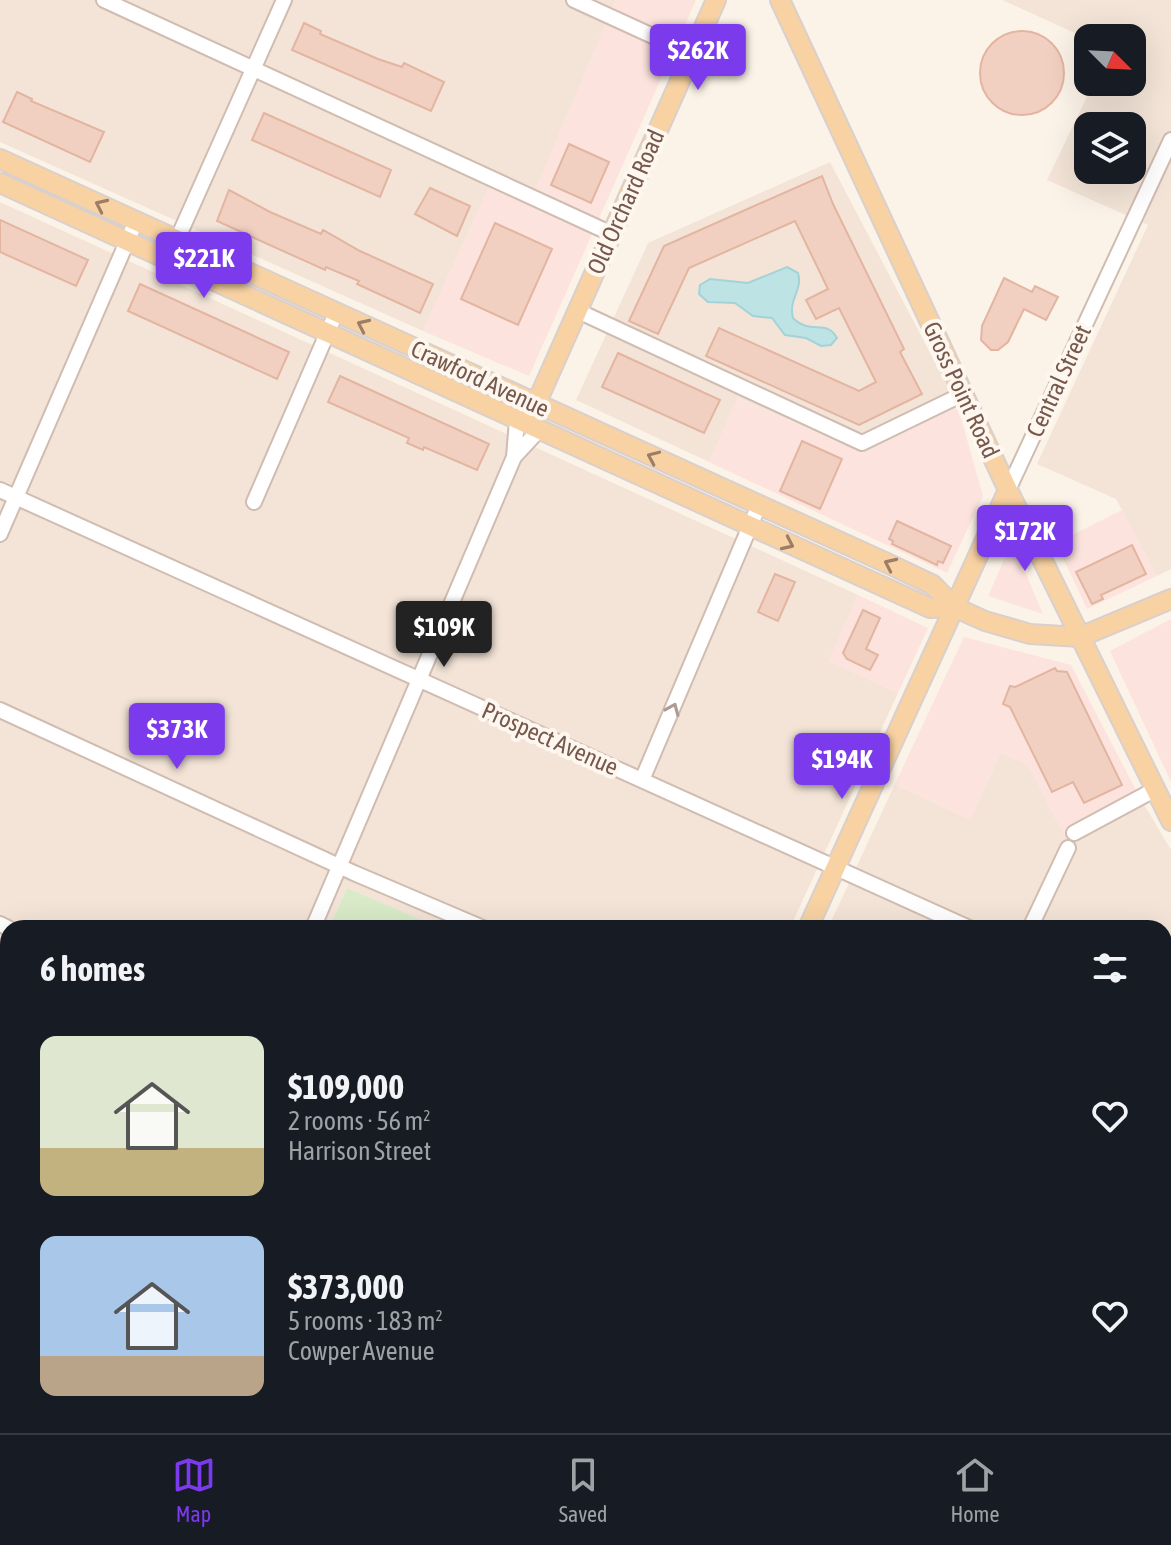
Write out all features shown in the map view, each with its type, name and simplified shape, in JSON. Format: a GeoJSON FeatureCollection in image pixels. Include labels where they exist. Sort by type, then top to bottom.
{"type":"FeatureCollection","features":[{"type":"Feature","properties":{"kind":"main road","name":"Old Orchard Road"},"geometry":{"type":"LineString","coordinates":[[517,420],[536,404],[716,0]]}},
{"type":"Feature","properties":{"kind":"main road","name":"Gross Point Road"},"geometry":{"type":"LineString","coordinates":[[780,0],[1008,490],[1171,821]]}},
{"type":"Feature","properties":{"kind":"main road","name":"Crawford Avenue"},"geometry":{"type":"LineString","coordinates":[[0,159],[933,585],[954,607],[985,621],[1030,634],[1080,637],[1171,599]]}},
{"type":"Feature","properties":{"kind":"main road","name":"Crawford Avenue"},"geometry":{"type":"LineString","coordinates":[[0,183],[930,608],[954,607]]}},
{"type":"Feature","properties":{"kind":"main road"},"geometry":{"type":"LineString","coordinates":[[536,404],[539,430]]}},
{"type":"Feature","properties":{"kind":"main road","name":"Central Street"},"geometry":{"type":"LineString","coordinates":[[812,920],[1008,490]]}},
{"type":"Feature","properties":{"kind":"street"},"geometry":{"type":"LineString","coordinates":[[104,0],[612,234]]}},
{"type":"Feature","properties":{"kind":"street"},"geometry":{"type":"LineString","coordinates":[[168,260],[284,0]]}},
{"type":"Feature","properties":{"kind":"street"},"geometry":{"type":"LineString","coordinates":[[574,0],[692,54]]}},
{"type":"Feature","properties":{"kind":"street","name":"Central Street"},"geometry":{"type":"LineString","coordinates":[[1008,490],[1171,140]]}},
{"type":"Feature","properties":{"kind":"street"},"geometry":{"type":"LineString","coordinates":[[0,534],[136,221]]}},
{"type":"Feature","properties":{"kind":"street"},"geometry":{"type":"LineString","coordinates":[[578,311],[862,443],[963,394]]}},
{"type":"Feature","properties":{"kind":"street"},"geometry":{"type":"LineString","coordinates":[[254,502],[336,313]]}},
{"type":"Feature","properties":{"kind":"street"},"geometry":{"type":"LineString","coordinates":[[316,920],[514,457],[517,420]]}},
{"type":"Feature","properties":{"kind":"street"},"geometry":{"type":"LineString","coordinates":[[514,457],[539,430]]}},
{"type":"Feature","properties":{"kind":"street","name":"Prospect Avenue"},"geometry":{"type":"LineString","coordinates":[[0,490],[951,920]]}},
{"type":"Feature","properties":{"kind":"street"},"geometry":{"type":"LineString","coordinates":[[642,780],[759,505]]}},
{"type":"Feature","properties":{"kind":"street"},"geometry":{"type":"LineString","coordinates":[[0,710],[339,866],[464,920]]}},
{"type":"Feature","properties":{"kind":"street"},"geometry":{"type":"LineString","coordinates":[[1074,833],[1154,790]]}},
{"type":"Feature","properties":{"kind":"street"},"geometry":{"type":"LineString","coordinates":[[1034,920],[1068,848]]}},
{"type":"Feature","properties":{"kind":"shaded area"},"geometry":{"type":"Polygon","coordinates":[[[0,0],[616,0],[530,203],[489,187],[423,331],[0,142],[0,0]]]}},
{"type":"Feature","properties":{"kind":"shaded area"},"geometry":{"type":"Polygon","coordinates":[[[616,0],[696,0],[529,376],[423,331],[489,186],[530,202],[616,0]]]}},
{"type":"Feature","properties":{"kind":"shaded area"},"geometry":{"type":"Polygon","coordinates":[[[1002,0],[1171,0],[1171,569],[1157,576],[1116,499],[1037,464],[1148,225],[1047,180],[1074,124],[1074,184],[1146,184],[1146,112],[1080,112],[1087,96],[1146,96],[1146,24],[1074,24],[1074,33],[1002,0]]]}},
{"type":"Feature","properties":{"kind":"shaded area"},"geometry":{"type":"Polygon","coordinates":[[[830,162],[957,404],[865,453],[738,398],[709,462],[576,400],[648,243],[830,162]]]}},
{"type":"Feature","properties":{"kind":"shaded area"},"geometry":{"type":"Polygon","coordinates":[[[0,202],[858,595],[829,661],[898,693],[794,920],[422,920],[347,888],[333,920],[0,920],[0,202]]]}},
{"type":"Feature","properties":{"kind":"shaded area"},"geometry":{"type":"Polygon","coordinates":[[[737,398],[865,453],[957,404],[983,496],[947,573],[709,462],[737,398]]]}},
{"type":"Feature","properties":{"kind":"shaded area"},"geometry":{"type":"Polygon","coordinates":[[[1122,510],[1157,576],[1087,609],[1056,543],[1122,510]]]}},
{"type":"Feature","properties":{"kind":"shaded area"},"geometry":{"type":"Polygon","coordinates":[[[1008,551],[1018,555],[1043,614],[988,596],[1008,551]]]}},
{"type":"Feature","properties":{"kind":"shaded area"},"geometry":{"type":"Polygon","coordinates":[[[858,595],[928,628],[898,693],[828,661],[858,595]]]}},
{"type":"Feature","properties":{"kind":"shaded area"},"geometry":{"type":"Polygon","coordinates":[[[1171,619],[1171,782],[1110,651],[1171,619]]]}},
{"type":"Feature","properties":{"kind":"shaded area"},"geometry":{"type":"Polygon","coordinates":[[[964,637],[1071,665],[1139,796],[1064,836],[1028,766],[1001,753],[970,820],[895,784],[964,637]]]}},
{"type":"Feature","properties":{"kind":"shaded area"},"geometry":{"type":"Polygon","coordinates":[[[1001,752],[1028,765],[1139,796],[1171,850],[1171,920],[832,920],[895,784],[970,820],[1001,752]]]}},
{"type":"Feature","properties":{"kind":"green space"},"geometry":{"type":"Polygon","coordinates":[[[347,888],[422,920],[333,920],[347,888]]]}},
{"type":"Feature","properties":{"kind":"water"},"geometry":{"type":"Polygon","coordinates":[[[787,267],[798,273],[799,279],[792,305],[793,318],[806,326],[833,332],[837,338],[831,345],[821,346],[806,338],[785,335],[772,318],[753,316],[735,303],[708,302],[699,294],[700,285],[710,279],[748,283],[787,267]]]}},
{"type":"Feature","properties":{"kind":"building"},"geometry":{"type":"Polygon","coordinates":[[[304,23],[321,31],[320,34],[378,59],[402,67],[404,63],[444,82],[431,111],[292,50],[304,23]]]}},
{"type":"Feature","properties":{"kind":"building"},"geometry":{"type":"Polygon","coordinates":[[[1022,31],[1045,38],[1057,50],[1064,73],[1057,96],[1045,108],[1022,115],[999,108],[987,96],[980,73],[987,50],[999,38],[1022,31]]]}},
{"type":"Feature","properties":{"kind":"building"},"geometry":{"type":"Polygon","coordinates":[[[17,92],[104,132],[90,162],[3,122],[17,92]]]}},
{"type":"Feature","properties":{"kind":"building"},"geometry":{"type":"Polygon","coordinates":[[[264,113],[391,170],[380,197],[252,140],[264,113]]]}},
{"type":"Feature","properties":{"kind":"building"},"geometry":{"type":"Polygon","coordinates":[[[569,144],[609,162],[591,203],[551,185],[569,144]]]}},
{"type":"Feature","properties":{"kind":"building"},"geometry":{"type":"Polygon","coordinates":[[[822,176],[904,349],[900,352],[922,394],[859,425],[706,356],[719,328],[859,391],[876,382],[839,308],[816,319],[806,300],[828,289],[795,221],[689,268],[658,334],[629,321],[664,246],[822,176]]]}},
{"type":"Feature","properties":{"kind":"building"},"geometry":{"type":"Polygon","coordinates":[[[430,188],[470,206],[457,236],[415,214],[430,188]]]}},
{"type":"Feature","properties":{"kind":"building"},"geometry":{"type":"Polygon","coordinates":[[[229,190],[321,234],[323,230],[360,251],[433,284],[420,313],[357,284],[359,281],[326,267],[325,270],[217,221],[229,190]]]}},
{"type":"Feature","properties":{"kind":"building"},"geometry":{"type":"Polygon","coordinates":[[[0,220],[88,260],[76,286],[0,252],[0,220]]]}},
{"type":"Feature","properties":{"kind":"building"},"geometry":{"type":"Polygon","coordinates":[[[495,223],[552,249],[518,325],[461,299],[495,223]]]}},
{"type":"Feature","properties":{"kind":"building"},"geometry":{"type":"Polygon","coordinates":[[[1004,278],[1032,292],[1035,286],[1058,297],[1046,320],[1024,309],[1008,342],[998,350],[991,350],[981,340],[982,326],[1004,278]]]}},
{"type":"Feature","properties":{"kind":"building"},"geometry":{"type":"Polygon","coordinates":[[[140,284],[289,352],[277,379],[128,311],[140,284]]]}},
{"type":"Feature","properties":{"kind":"building"},"geometry":{"type":"Polygon","coordinates":[[[618,353],[720,400],[704,433],[602,387],[618,353]]]}},
{"type":"Feature","properties":{"kind":"building"},"geometry":{"type":"Polygon","coordinates":[[[340,376],[489,444],[477,470],[407,443],[409,438],[328,402],[340,376]]]}},
{"type":"Feature","properties":{"kind":"building"},"geometry":{"type":"Polygon","coordinates":[[[802,441],[842,459],[820,509],[780,491],[802,441]]]}},
{"type":"Feature","properties":{"kind":"building"},"geometry":{"type":"Polygon","coordinates":[[[897,521],[951,546],[943,563],[938,561],[937,565],[892,544],[893,541],[889,539],[897,521]]]}},
{"type":"Feature","properties":{"kind":"building"},"geometry":{"type":"Polygon","coordinates":[[[1132,545],[1146,574],[1101,595],[1103,599],[1092,604],[1076,572],[1132,545]]]}},
{"type":"Feature","properties":{"kind":"building"},"geometry":{"type":"Polygon","coordinates":[[[775,574],[795,582],[778,621],[758,612],[775,574]]]}},
{"type":"Feature","properties":{"kind":"building"},"geometry":{"type":"Polygon","coordinates":[[[863,610],[880,618],[866,649],[878,655],[870,670],[847,659],[843,653],[863,610]]]}},
{"type":"Feature","properties":{"kind":"building"},"geometry":{"type":"Polygon","coordinates":[[[1055,668],[1067,672],[1122,785],[1084,803],[1073,782],[1052,792],[1010,707],[1003,704],[1010,686],[1015,687],[1055,668]]]}}]}
